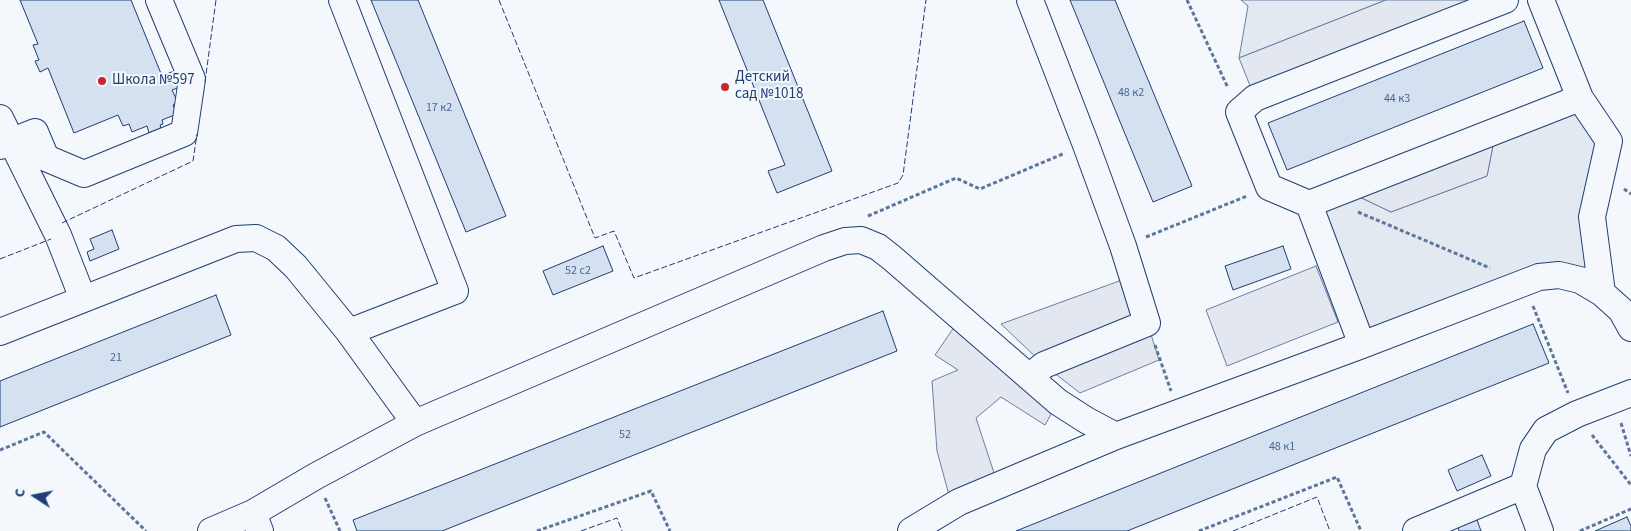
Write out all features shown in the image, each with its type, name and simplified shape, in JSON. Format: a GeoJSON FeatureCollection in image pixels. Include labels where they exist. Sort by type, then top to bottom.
{"type":"FeatureCollection","features":[{"type":"Feature","properties":{"kind":"lane"},"geometry":{"type":"LineString","coordinates":[[6,144],[35,132],[46,158],[84,174],[184,133],[192,80],[159,0]]}},
{"type":"Feature","properties":{"kind":"lane"},"geometry":{"type":"LineString","coordinates":[[342,0],[455,291],[349,332]]}},
{"type":"Feature","properties":{"kind":"lane"},"geometry":{"type":"LineString","coordinates":[[1029,377],[1044,365],[1148,323],[1124,246],[1030,0]]}},
{"type":"Feature","properties":{"kind":"lane"},"geometry":{"type":"LineString","coordinates":[[1505,0],[1255,98],[1239,112],[1269,187],[1317,201],[1580,98]]}},
{"type":"Feature","properties":{"kind":"lane"},"geometry":{"type":"LineString","coordinates":[[1541,0],[1580,98],[1609,141],[1592,217],[1602,293]]}},
{"type":"Feature","properties":{"kind":"lane"},"geometry":{"type":"LineString","coordinates":[[0,118],[6,144],[58,236],[83,299]]}},
{"type":"Feature","properties":{"kind":"lane"},"geometry":{"type":"LineString","coordinates":[[1317,201],[1362,345]]}},
{"type":"Feature","properties":{"kind":"lane"},"geometry":{"type":"LineString","coordinates":[[0,332],[236,239],[256,238],[276,248],[296,267],[349,332],[415,423]]}},
{"type":"Feature","properties":{"kind":"lane"},"geometry":{"type":"LineString","coordinates":[[211,531],[256,522],[316,476],[415,423],[824,248],[845,241],[861,240],[878,247],[1058,402],[1116,436]]}},
{"type":"Feature","properties":{"kind":"lane"},"geometry":{"type":"LineString","coordinates":[[911,531],[960,502],[1116,436],[1539,277],[1559,275],[1580,280],[1602,293],[1628,315]]}},
{"type":"Feature","properties":{"kind":"lane"},"geometry":{"type":"LineString","coordinates":[[1540,531],[1523,486],[1533,449],[1546,430],[1577,414],[1623,396]]}},
{"type":"Feature","properties":{"kind":"lane"},"geometry":{"type":"LineString","coordinates":[[1416,531],[1523,486]]}},
{"type":"Feature","properties":{"kind":"path"},"geometry":{"type":"LineString","coordinates":[[1188,0],[1239,112]]}},
{"type":"Feature","properties":{"kind":"path"},"geometry":{"type":"LineString","coordinates":[[1124,246],[1269,187]]}},
{"type":"Feature","properties":{"kind":"path"},"geometry":{"type":"LineString","coordinates":[[1317,201],[1523,282]]}},
{"type":"Feature","properties":{"kind":"path"},"geometry":{"type":"LineString","coordinates":[[1148,323],[1178,412]]}},
{"type":"Feature","properties":{"kind":"path"},"geometry":{"type":"LineString","coordinates":[[1623,396],[1631,456]]}},
{"type":"Feature","properties":{"kind":"path"},"geometry":{"type":"LineString","coordinates":[[0,450],[44,432],[146,531]]}},
{"type":"Feature","properties":{"kind":"path"},"geometry":{"type":"LineString","coordinates":[[316,476],[340,531]]}},
{"type":"Feature","properties":{"kind":"path"},"geometry":{"type":"LineString","coordinates":[[1199,531],[1337,477],[1361,531]]}},
{"type":"Feature","properties":{"kind":"path"},"geometry":{"type":"LineString","coordinates":[[537,531],[652,491],[670,531]]}},
{"type":"Feature","properties":{"kind":"path"},"geometry":{"type":"LineString","coordinates":[[1580,531],[1631,509]]}},
{"type":"Feature","properties":{"kind":"shaded area"},"geometry":{"type":"Polygon","coordinates":[[[1241,0],[1386,0],[1239,58],[1248,6],[1241,0]]]}},
{"type":"Feature","properties":{"kind":"shaded area"},"geometry":{"type":"Polygon","coordinates":[[[1386,0],[1488,0],[1255,98],[1239,58],[1386,0]]]}},
{"type":"Feature","properties":{"kind":"shaded area"},"geometry":{"type":"Polygon","coordinates":[[[1580,98],[1609,141],[1602,293],[1559,275],[1362,345],[1309,204],[1345,190],[1391,212],[1487,176],[1496,131],[1580,98]]]}},
{"type":"Feature","properties":{"kind":"shaded area"},"geometry":{"type":"Polygon","coordinates":[[[1496,131],[1487,176],[1391,212],[1345,190],[1496,131]]]}},
{"type":"Feature","properties":{"kind":"shaded area"},"geometry":{"type":"Polygon","coordinates":[[[1316,266],[1338,322],[1227,366],[1206,310],[1316,266]]]}},
{"type":"Feature","properties":{"kind":"shaded area"},"geometry":{"type":"Polygon","coordinates":[[[1133,276],[1159,360],[1080,393],[1044,365],[1001,324],[1133,276]]]}},
{"type":"Feature","properties":{"kind":"shaded area"},"geometry":{"type":"Polygon","coordinates":[[[961,317],[1058,402],[1045,425],[1001,397],[976,418],[998,485],[952,506],[937,451],[932,381],[958,370],[935,355],[961,317]]]}},
{"type":"Feature","properties":{"kind":"building"},"geometry":{"type":"Polygon","coordinates":[[[20,0],[131,0],[162,76],[174,71],[180,87],[172,90],[178,103],[173,105],[177,114],[162,120],[161,128],[149,133],[147,126],[132,132],[129,124],[123,126],[118,115],[74,133],[48,68],[40,72],[35,61],[39,60],[33,45],[38,44],[20,0]]]}},
{"type":"Feature","properties":{"kind":"building"},"geometry":{"type":"Polygon","coordinates":[[[371,0],[418,0],[506,216],[466,232],[371,0]]]}},
{"type":"Feature","properties":{"kind":"building"},"geometry":{"type":"Polygon","coordinates":[[[719,0],[763,0],[832,171],[777,193],[768,171],[785,165],[719,0]]]}},
{"type":"Feature","properties":{"kind":"building"},"geometry":{"type":"Polygon","coordinates":[[[1070,0],[1115,0],[1192,186],[1153,202],[1070,0]]]}},
{"type":"Feature","properties":{"kind":"building"},"geometry":{"type":"Polygon","coordinates":[[[1524,21],[1543,68],[1287,170],[1268,123],[1524,21]]]}},
{"type":"Feature","properties":{"kind":"building"},"geometry":{"type":"Polygon","coordinates":[[[112,230],[119,249],[90,261],[87,252],[94,249],[90,239],[112,230]]]}},
{"type":"Feature","properties":{"kind":"building"},"geometry":{"type":"Polygon","coordinates":[[[603,246],[613,271],[553,295],[543,271],[603,246]]]}},
{"type":"Feature","properties":{"kind":"building"},"geometry":{"type":"Polygon","coordinates":[[[1283,246],[1291,269],[1233,290],[1225,266],[1283,246]]]}},
{"type":"Feature","properties":{"kind":"building"},"geometry":{"type":"Polygon","coordinates":[[[216,295],[231,335],[0,427],[0,381],[216,295]]]}},
{"type":"Feature","properties":{"kind":"building"},"geometry":{"type":"Polygon","coordinates":[[[883,311],[897,351],[442,531],[357,531],[353,520],[883,311]]]}},
{"type":"Feature","properties":{"kind":"building"},"geometry":{"type":"Polygon","coordinates":[[[1533,324],[1549,363],[1127,531],[1016,531],[1533,324]]]}},
{"type":"Feature","properties":{"kind":"building"},"geometry":{"type":"Polygon","coordinates":[[[1482,455],[1491,476],[1457,491],[1448,470],[1482,455]]]}},
{"type":"Feature","properties":{"kind":"building"},"geometry":{"type":"Polygon","coordinates":[[[1627,517],[1631,531],[1595,531],[1627,517]]]}},
{"type":"Feature","properties":{"kind":"building"},"geometry":{"type":"Polygon","coordinates":[[[1477,520],[1481,531],[1459,531],[1458,527],[1477,520]]]}},
{"type":"Feature","properties":{"kind":"fence"},"geometry":{"type":"LineString","coordinates":[[205,82],[216,0]]}},
{"type":"Feature","properties":{"kind":"fence"},"geometry":{"type":"LineString","coordinates":[[499,0],[595,238],[614,231],[634,278],[898,183],[903,175],[926,0]]}},
{"type":"Feature","properties":{"kind":"fence"},"geometry":{"type":"LineString","coordinates":[[62,223],[193,161],[197,134]]}},
{"type":"Feature","properties":{"kind":"fence"},"geometry":{"type":"LineString","coordinates":[[0,259],[51,239]]}},
{"type":"Feature","properties":{"kind":"fence"},"geometry":{"type":"LineString","coordinates":[[1233,531],[1317,497],[1330,531]]}},
{"type":"Feature","properties":{"kind":"fence"},"geometry":{"type":"LineString","coordinates":[[581,531],[617,518],[622,531]]}},
{"type":"Feature","properties":{"kind":"place","name":"Школа №597"},"geometry":{"type":"Point","coordinates":[102,81]}},
{"type":"Feature","properties":{"kind":"place","name":"Детский сад №1018"},"geometry":{"type":"Point","coordinates":[725,87]}}]}
